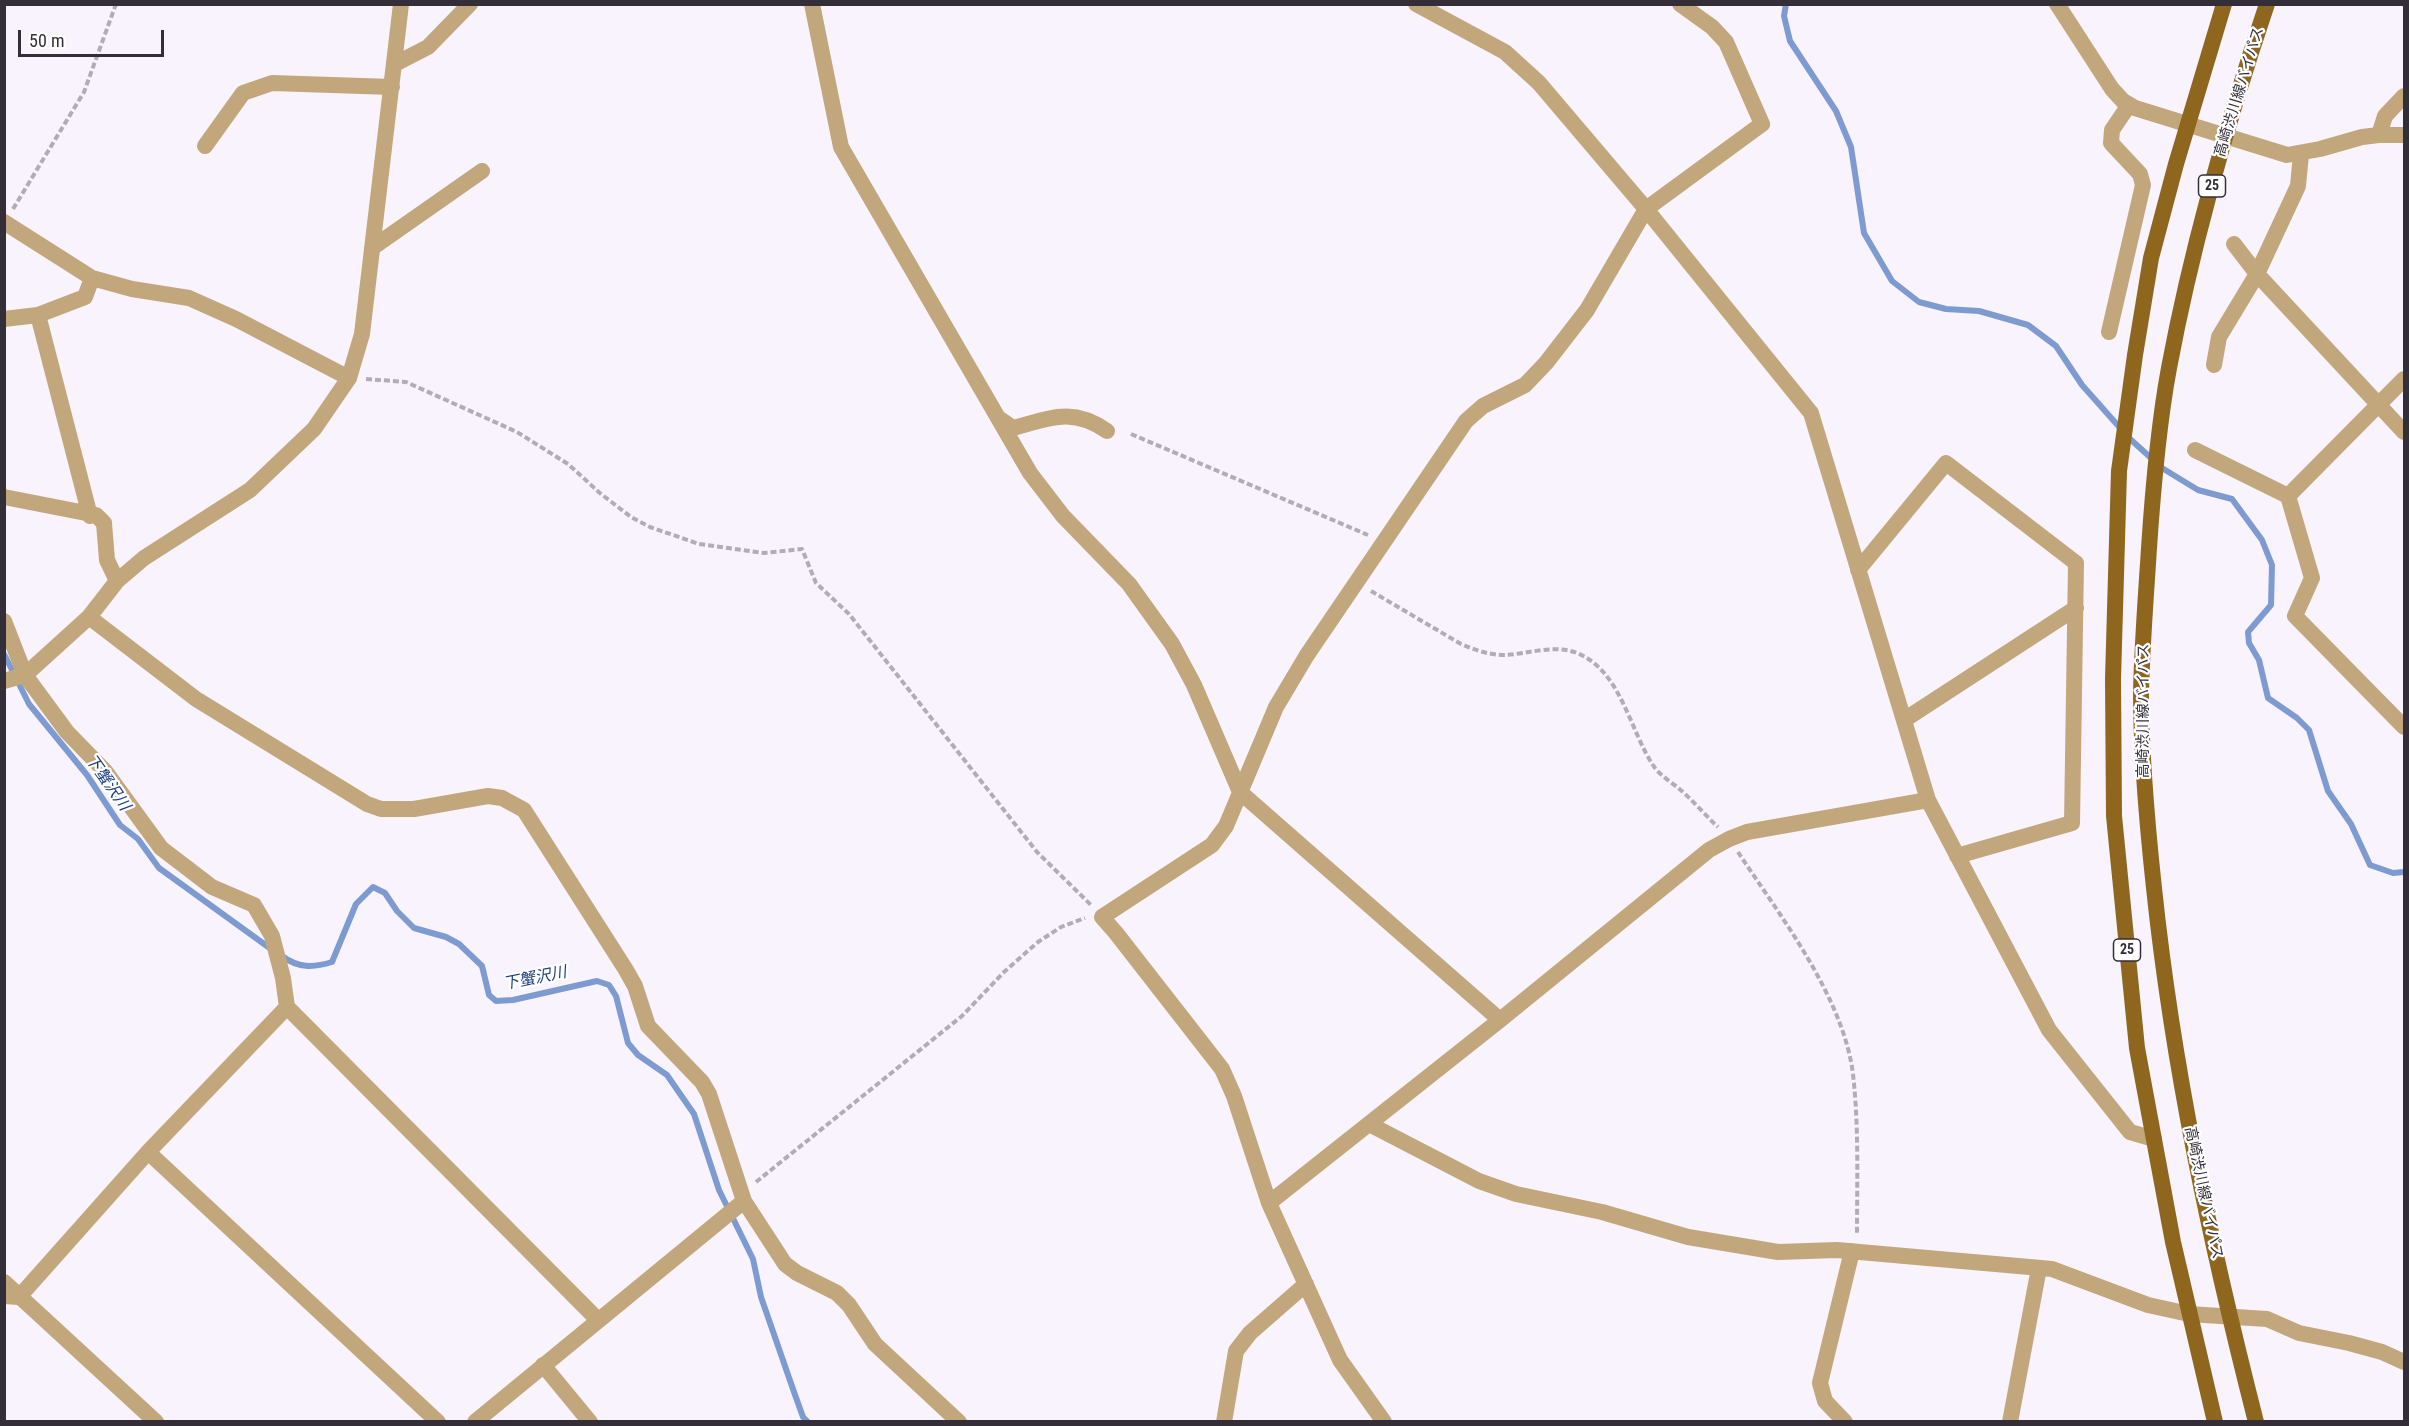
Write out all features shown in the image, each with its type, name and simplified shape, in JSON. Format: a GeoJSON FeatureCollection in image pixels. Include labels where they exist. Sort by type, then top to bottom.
{"type":"FeatureCollection","features":[{"type":"Feature","properties":{"kind":"main road","name":"高崎渋川線バイパス"},"geometry":{"type":"LineString","coordinates":[[2215,1422],[2189,1314],[2137,1048],[2114,816],[2113,679],[2120,471],[2135,355],[2151,258],[2176,164],[2224,4]]}},
{"type":"Feature","properties":{"kind":"main road","name":"高崎渋川線バイパス"},"geometry":{"type":"LineString","coordinates":[[2256,1422],[2229,1317],[2187,1121],[2158,931],[2146,812],[2141,693],[2152,495],[2168,371],[2190,270],[2226,135],[2267,4]]}},
{"type":"Feature","properties":{"kind":"street"},"geometry":{"type":"LineString","coordinates":[[395,64],[428,47],[470,4]]}},
{"type":"Feature","properties":{"kind":"street"},"geometry":{"type":"LineString","coordinates":[[812,4],[841,147],[1030,473],[1063,516],[1130,584],[1172,644],[1194,685],[1240,792],[1500,1020]]}},
{"type":"Feature","properties":{"kind":"street"},"geometry":{"type":"LineString","coordinates":[[1416,4],[1504,52],[1539,83],[1646,209],[1811,413],[1928,800],[2049,1030],[2130,1132],[2154,1139]]}},
{"type":"Feature","properties":{"kind":"street"},"geometry":{"type":"LineString","coordinates":[[1384,1422],[1340,1360],[1269,1203],[1222,1069],[1131,951],[1101,917],[1212,845],[1226,826],[1276,707],[1307,655],[1466,421],[1483,406],[1525,385],[1546,363],[1587,310],[1646,209],[1762,124],[1726,42],[1712,27],[1680,4]]}},
{"type":"Feature","properties":{"kind":"street"},"geometry":{"type":"LineString","coordinates":[[2057,4],[2112,89],[2129,105],[2287,155],[2301,154],[2379,135],[2404,135]]}},
{"type":"Feature","properties":{"kind":"street"},"geometry":{"type":"LineString","coordinates":[[4,681],[26,675],[89,617],[117,581],[144,558],[250,490],[314,429],[349,378],[362,334],[395,64],[399,5]]}},
{"type":"Feature","properties":{"kind":"street"},"geometry":{"type":"LineString","coordinates":[[205,146],[243,93],[262,86],[272,83],[392,87]]}},
{"type":"Feature","properties":{"kind":"street"},"geometry":{"type":"LineString","coordinates":[[2379,135],[2385,116],[2404,96]]}},
{"type":"Feature","properties":{"kind":"street"},"geometry":{"type":"LineString","coordinates":[[2109,332],[2143,185],[2140,174],[2111,143],[2112,130],[2129,105]]}},
{"type":"Feature","properties":{"kind":"street"},"geometry":{"type":"LineString","coordinates":[[2214,365],[2219,338],[2257,274],[2298,186],[2301,154]]}},
{"type":"Feature","properties":{"kind":"street"},"geometry":{"type":"LineString","coordinates":[[372,248],[482,171]]}},
{"type":"Feature","properties":{"kind":"street"},"geometry":{"type":"LineString","coordinates":[[8,217],[92,278],[132,289],[189,298],[236,319],[349,378]]}},
{"type":"Feature","properties":{"kind":"street"},"geometry":{"type":"LineString","coordinates":[[2234,244],[2257,274],[2404,432]]}},
{"type":"Feature","properties":{"kind":"street"},"geometry":{"type":"LineString","coordinates":[[4,319],[38,315],[85,297],[92,278]]}},
{"type":"Feature","properties":{"kind":"street"},"geometry":{"type":"LineString","coordinates":[[38,315],[90,516]]}},
{"type":"Feature","properties":{"kind":"street"},"geometry":{"type":"LineString","coordinates":[[2288,496],[2404,379]]}},
{"type":"Feature","properties":{"kind":"street"},"geometry":{"type":"LineString","coordinates":[[999,419],[1013,428],[1068,415],[1088,419],[1107,431]]}},
{"type":"Feature","properties":{"kind":"street"},"geometry":{"type":"LineString","coordinates":[[2195,450],[2288,496],[2312,578],[2295,616],[2404,727]]}},
{"type":"Feature","properties":{"kind":"street"},"geometry":{"type":"LineString","coordinates":[[1858,570],[1946,463],[2076,563],[2072,823],[1957,856]]}},
{"type":"Feature","properties":{"kind":"street"},"geometry":{"type":"LineString","coordinates":[[4,497],[90,516],[96,515],[104,523],[107,560],[117,581]]}},
{"type":"Feature","properties":{"kind":"street"},"geometry":{"type":"LineString","coordinates":[[1904,720],[2076,608]]}},
{"type":"Feature","properties":{"kind":"street"},"geometry":{"type":"LineString","coordinates":[[89,617],[196,699],[367,804],[381,809],[414,809],[488,796],[502,798],[524,810],[626,970],[635,986],[648,1026],[702,1082],[709,1094],[743,1198],[785,1264],[796,1273],[837,1293],[849,1305],[875,1344],[959,1422]]}},
{"type":"Feature","properties":{"kind":"street"},"geometry":{"type":"LineString","coordinates":[[4,621],[26,675],[67,732],[105,771],[161,848],[212,887],[254,905],[272,936],[283,978],[286,1007],[598,1320]]}},
{"type":"Feature","properties":{"kind":"street"},"geometry":{"type":"LineString","coordinates":[[1269,1203],[1500,1020],[1709,850],[1747,832],[1928,800]]}},
{"type":"Feature","properties":{"kind":"street"},"geometry":{"type":"LineString","coordinates":[[12,1297],[286,1007]]}},
{"type":"Feature","properties":{"kind":"street"},"geometry":{"type":"LineString","coordinates":[[1369,1124],[1479,1181],[1516,1194],[1602,1212],[1688,1237],[1778,1252],[1852,1251],[2052,1269],[2148,1305],[2189,1314],[2267,1319],[2300,1333],[2360,1346],[2404,1362]]}},
{"type":"Feature","properties":{"kind":"street"},"geometry":{"type":"LineString","coordinates":[[147,1152],[438,1422]]}},
{"type":"Feature","properties":{"kind":"street"},"geometry":{"type":"LineString","coordinates":[[475,1422],[743,1198]]}},
{"type":"Feature","properties":{"kind":"street"},"geometry":{"type":"LineString","coordinates":[[1845,1422],[1825,1401],[1820,1383],[1852,1251]]}},
{"type":"Feature","properties":{"kind":"street"},"geometry":{"type":"LineString","coordinates":[[2010,1422],[2039,1268]]}},
{"type":"Feature","properties":{"kind":"street"},"geometry":{"type":"LineString","coordinates":[[4,1282],[12,1297],[156,1422]]}},
{"type":"Feature","properties":{"kind":"street"},"geometry":{"type":"LineString","coordinates":[[1224,1422],[1236,1351],[1251,1333],[1306,1284]]}},
{"type":"Feature","properties":{"kind":"street"},"geometry":{"type":"LineString","coordinates":[[543,1365],[590,1422]]}},
{"type":"Feature","properties":{"kind":"path"},"geometry":{"type":"LineString","coordinates":[[8,217],[84,92],[116,4]]}},
{"type":"Feature","properties":{"kind":"path"},"geometry":{"type":"LineString","coordinates":[[349,378],[406,382],[517,432],[568,464],[631,517],[650,527],[699,544],[764,553],[802,549],[816,583],[849,614],[1037,852],[1085,898],[1101,917]]}},
{"type":"Feature","properties":{"kind":"path"},"geometry":{"type":"LineString","coordinates":[[1131,434],[1385,542]]}},
{"type":"Feature","properties":{"kind":"path"},"geometry":{"type":"LineString","coordinates":[[743,1198],[962,1016],[1004,972],[1038,942],[1061,927],[1089,916],[1101,917]]}},
{"type":"Feature","properties":{"kind":"waterway"},"geometry":{"type":"LineString","coordinates":[[1786,4],[1784,16],[1790,41],[1836,111],[1851,147],[1864,233],[1892,281],[1919,302],[1946,309],[1979,311],[2028,325],[2056,346],[2082,385],[2129,438],[2162,468],[2198,490],[2232,499],[2262,540],[2272,565],[2271,605],[2248,632],[2249,643],[2259,660],[2268,698],[2297,718],[2309,730],[2328,791],[2351,824],[2370,865],[2393,873],[2404,872]]}},
{"type":"Feature","properties":{"kind":"waterway","name":"下蟹沢川"},"geometry":{"type":"LineString","coordinates":[[4,654],[29,704],[87,775],[120,825],[138,839],[159,868],[271,949]]}},
{"type":"Feature","properties":{"kind":"waterway","name":"下蟹沢川"},"geometry":{"type":"LineString","coordinates":[[282,956],[294,963],[306,966],[332,962],[356,904],[373,887],[385,893],[397,911],[414,928],[446,937],[459,944],[482,966],[489,995],[496,1001],[513,1000],[597,981],[609,985],[616,996],[628,1043],[638,1055],[667,1075],[694,1114],[719,1190],[753,1259],[761,1297],[803,1417],[808,1422]]}}]}
